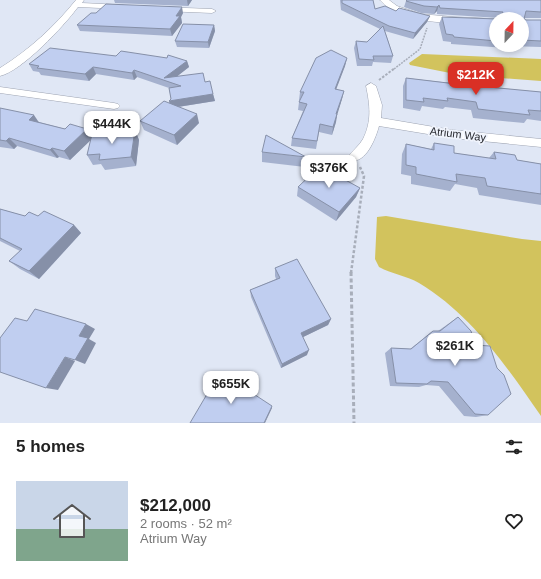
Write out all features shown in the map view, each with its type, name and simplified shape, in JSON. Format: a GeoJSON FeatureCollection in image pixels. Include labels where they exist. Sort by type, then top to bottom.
{"type":"FeatureCollection","features":[{"type":"Feature","properties":{"kind":"street"},"geometry":{"type":"LineString","coordinates":[[384,0],[400,10],[431,18],[489,21]]}},
{"type":"Feature","properties":{"kind":"street"},"geometry":{"type":"LineString","coordinates":[[0,73],[46,39],[64,22],[78,2],[129,7]]}},
{"type":"Feature","properties":{"kind":"street"},"geometry":{"type":"LineString","coordinates":[[152,8],[212,11]]}},
{"type":"Feature","properties":{"kind":"street"},"geometry":{"type":"LineString","coordinates":[[355,157],[368,142],[375,121],[376,105],[371,86]]}},
{"type":"Feature","properties":{"kind":"street"},"geometry":{"type":"LineString","coordinates":[[0,90],[114,106]]}},
{"type":"Feature","properties":{"kind":"street","name":"Atrium Way"},"geometry":{"type":"LineString","coordinates":[[375,121],[452,134],[541,144]]}},
{"type":"Feature","properties":{"kind":"path"},"geometry":{"type":"LineString","coordinates":[[371,86],[420,49],[431,18]]}},
{"type":"Feature","properties":{"kind":"path"},"geometry":{"type":"LineString","coordinates":[[354,423],[351,266],[364,176],[355,157]]}},
{"type":"Feature","properties":{"kind":"shaded area"},"geometry":{"type":"Polygon","coordinates":[[[422,54],[541,59],[541,81],[460,75],[410,65],[409,63],[422,54]]]}},
{"type":"Feature","properties":{"kind":"shaded area"},"geometry":{"type":"Polygon","coordinates":[[[386,216],[541,241],[541,416],[487,343],[455,310],[419,283],[379,267],[375,259],[377,217],[386,216]]]}},
{"type":"Feature","properties":{"kind":"building"},"geometry":{"type":"Polygon","coordinates":[[[342,0],[373,0],[375,9],[385,6],[396,11],[399,8],[430,16],[415,33],[389,26],[342,3],[342,0]]]}},
{"type":"Feature","properties":{"kind":"building"},"geometry":{"type":"Polygon","coordinates":[[[541,0],[541,12],[503,12],[440,8],[439,5],[437,7],[424,6],[406,1],[541,0]]]}},
{"type":"Feature","properties":{"kind":"building"},"geometry":{"type":"Polygon","coordinates":[[[106,4],[182,7],[176,16],[180,16],[170,29],[77,25],[91,13],[96,13],[106,4]]]}},
{"type":"Feature","properties":{"kind":"building"},"geometry":{"type":"Polygon","coordinates":[[[442,17],[489,19],[489,40],[454,37],[453,35],[446,34],[442,17]]]}},
{"type":"Feature","properties":{"kind":"building"},"geometry":{"type":"Polygon","coordinates":[[[529,20],[541,20],[541,41],[529,40],[529,20]]]}},
{"type":"Feature","properties":{"kind":"building"},"geometry":{"type":"Polygon","coordinates":[[[183,24],[214,25],[208,42],[175,41],[183,24]]]}},
{"type":"Feature","properties":{"kind":"building"},"geometry":{"type":"Polygon","coordinates":[[[383,26],[393,56],[373,56],[374,60],[359,59],[356,41],[367,42],[383,26]]]}},
{"type":"Feature","properties":{"kind":"building"},"geometry":{"type":"Polygon","coordinates":[[[50,48],[116,56],[121,51],[167,58],[168,55],[187,61],[164,78],[203,73],[205,82],[210,81],[213,94],[169,101],[171,99],[169,88],[181,86],[134,70],[132,73],[93,67],[85,74],[37,68],[39,66],[29,64],[50,48]]]}},
{"type":"Feature","properties":{"kind":"building"},"geometry":{"type":"Polygon","coordinates":[[[331,50],[347,58],[335,89],[344,91],[333,127],[320,124],[317,141],[292,138],[307,104],[299,102],[304,92],[300,92],[316,58],[331,50]]]}},
{"type":"Feature","properties":{"kind":"building"},"geometry":{"type":"Polygon","coordinates":[[[406,78],[473,86],[472,81],[486,82],[488,87],[541,92],[541,111],[528,110],[530,115],[478,109],[476,102],[447,98],[448,101],[423,98],[424,102],[406,100],[406,78]]]}},
{"type":"Feature","properties":{"kind":"building"},"geometry":{"type":"Polygon","coordinates":[[[164,101],[197,114],[174,135],[140,121],[164,101]]]}},
{"type":"Feature","properties":{"kind":"building"},"geometry":{"type":"Polygon","coordinates":[[[0,108],[34,115],[29,120],[65,129],[70,124],[87,129],[64,151],[52,148],[50,150],[9,138],[6,141],[0,140],[0,108]]]}},
{"type":"Feature","properties":{"kind":"building"},"geometry":{"type":"Polygon","coordinates":[[[93,130],[106,133],[135,130],[131,157],[99,160],[100,154],[87,155],[93,130]]]}},
{"type":"Feature","properties":{"kind":"building"},"geometry":{"type":"Polygon","coordinates":[[[266,135],[306,157],[262,152],[266,135]]]}},
{"type":"Feature","properties":{"kind":"building"},"geometry":{"type":"Polygon","coordinates":[[[434,143],[454,146],[454,153],[496,159],[494,152],[515,155],[517,160],[541,164],[541,194],[487,186],[485,178],[456,174],[457,182],[416,174],[416,167],[406,165],[406,144],[434,150],[434,143]]]}},
{"type":"Feature","properties":{"kind":"building"},"geometry":{"type":"Polygon","coordinates":[[[320,166],[360,188],[339,212],[298,187],[320,166]]]}},
{"type":"Feature","properties":{"kind":"building"},"geometry":{"type":"Polygon","coordinates":[[[0,209],[25,216],[29,212],[38,216],[44,211],[74,225],[29,271],[9,261],[22,249],[0,238],[0,209]]]}},
{"type":"Feature","properties":{"kind":"building"},"geometry":{"type":"Polygon","coordinates":[[[297,259],[331,319],[301,333],[309,350],[282,364],[250,290],[280,278],[275,268],[297,259]]]}},
{"type":"Feature","properties":{"kind":"building"},"geometry":{"type":"Polygon","coordinates":[[[35,309],[86,324],[79,336],[88,338],[75,360],[65,357],[46,388],[0,372],[0,338],[15,318],[27,321],[35,309]]]}},
{"type":"Feature","properties":{"kind":"building"},"geometry":{"type":"Polygon","coordinates":[[[458,317],[471,331],[475,345],[490,346],[497,368],[504,375],[511,394],[488,415],[475,414],[448,382],[431,381],[427,384],[396,383],[391,348],[411,349],[433,331],[440,331],[458,317]]]}},
{"type":"Feature","properties":{"kind":"building"},"geometry":{"type":"Polygon","coordinates":[[[220,372],[272,406],[264,423],[190,423],[220,372]]]}}]}
